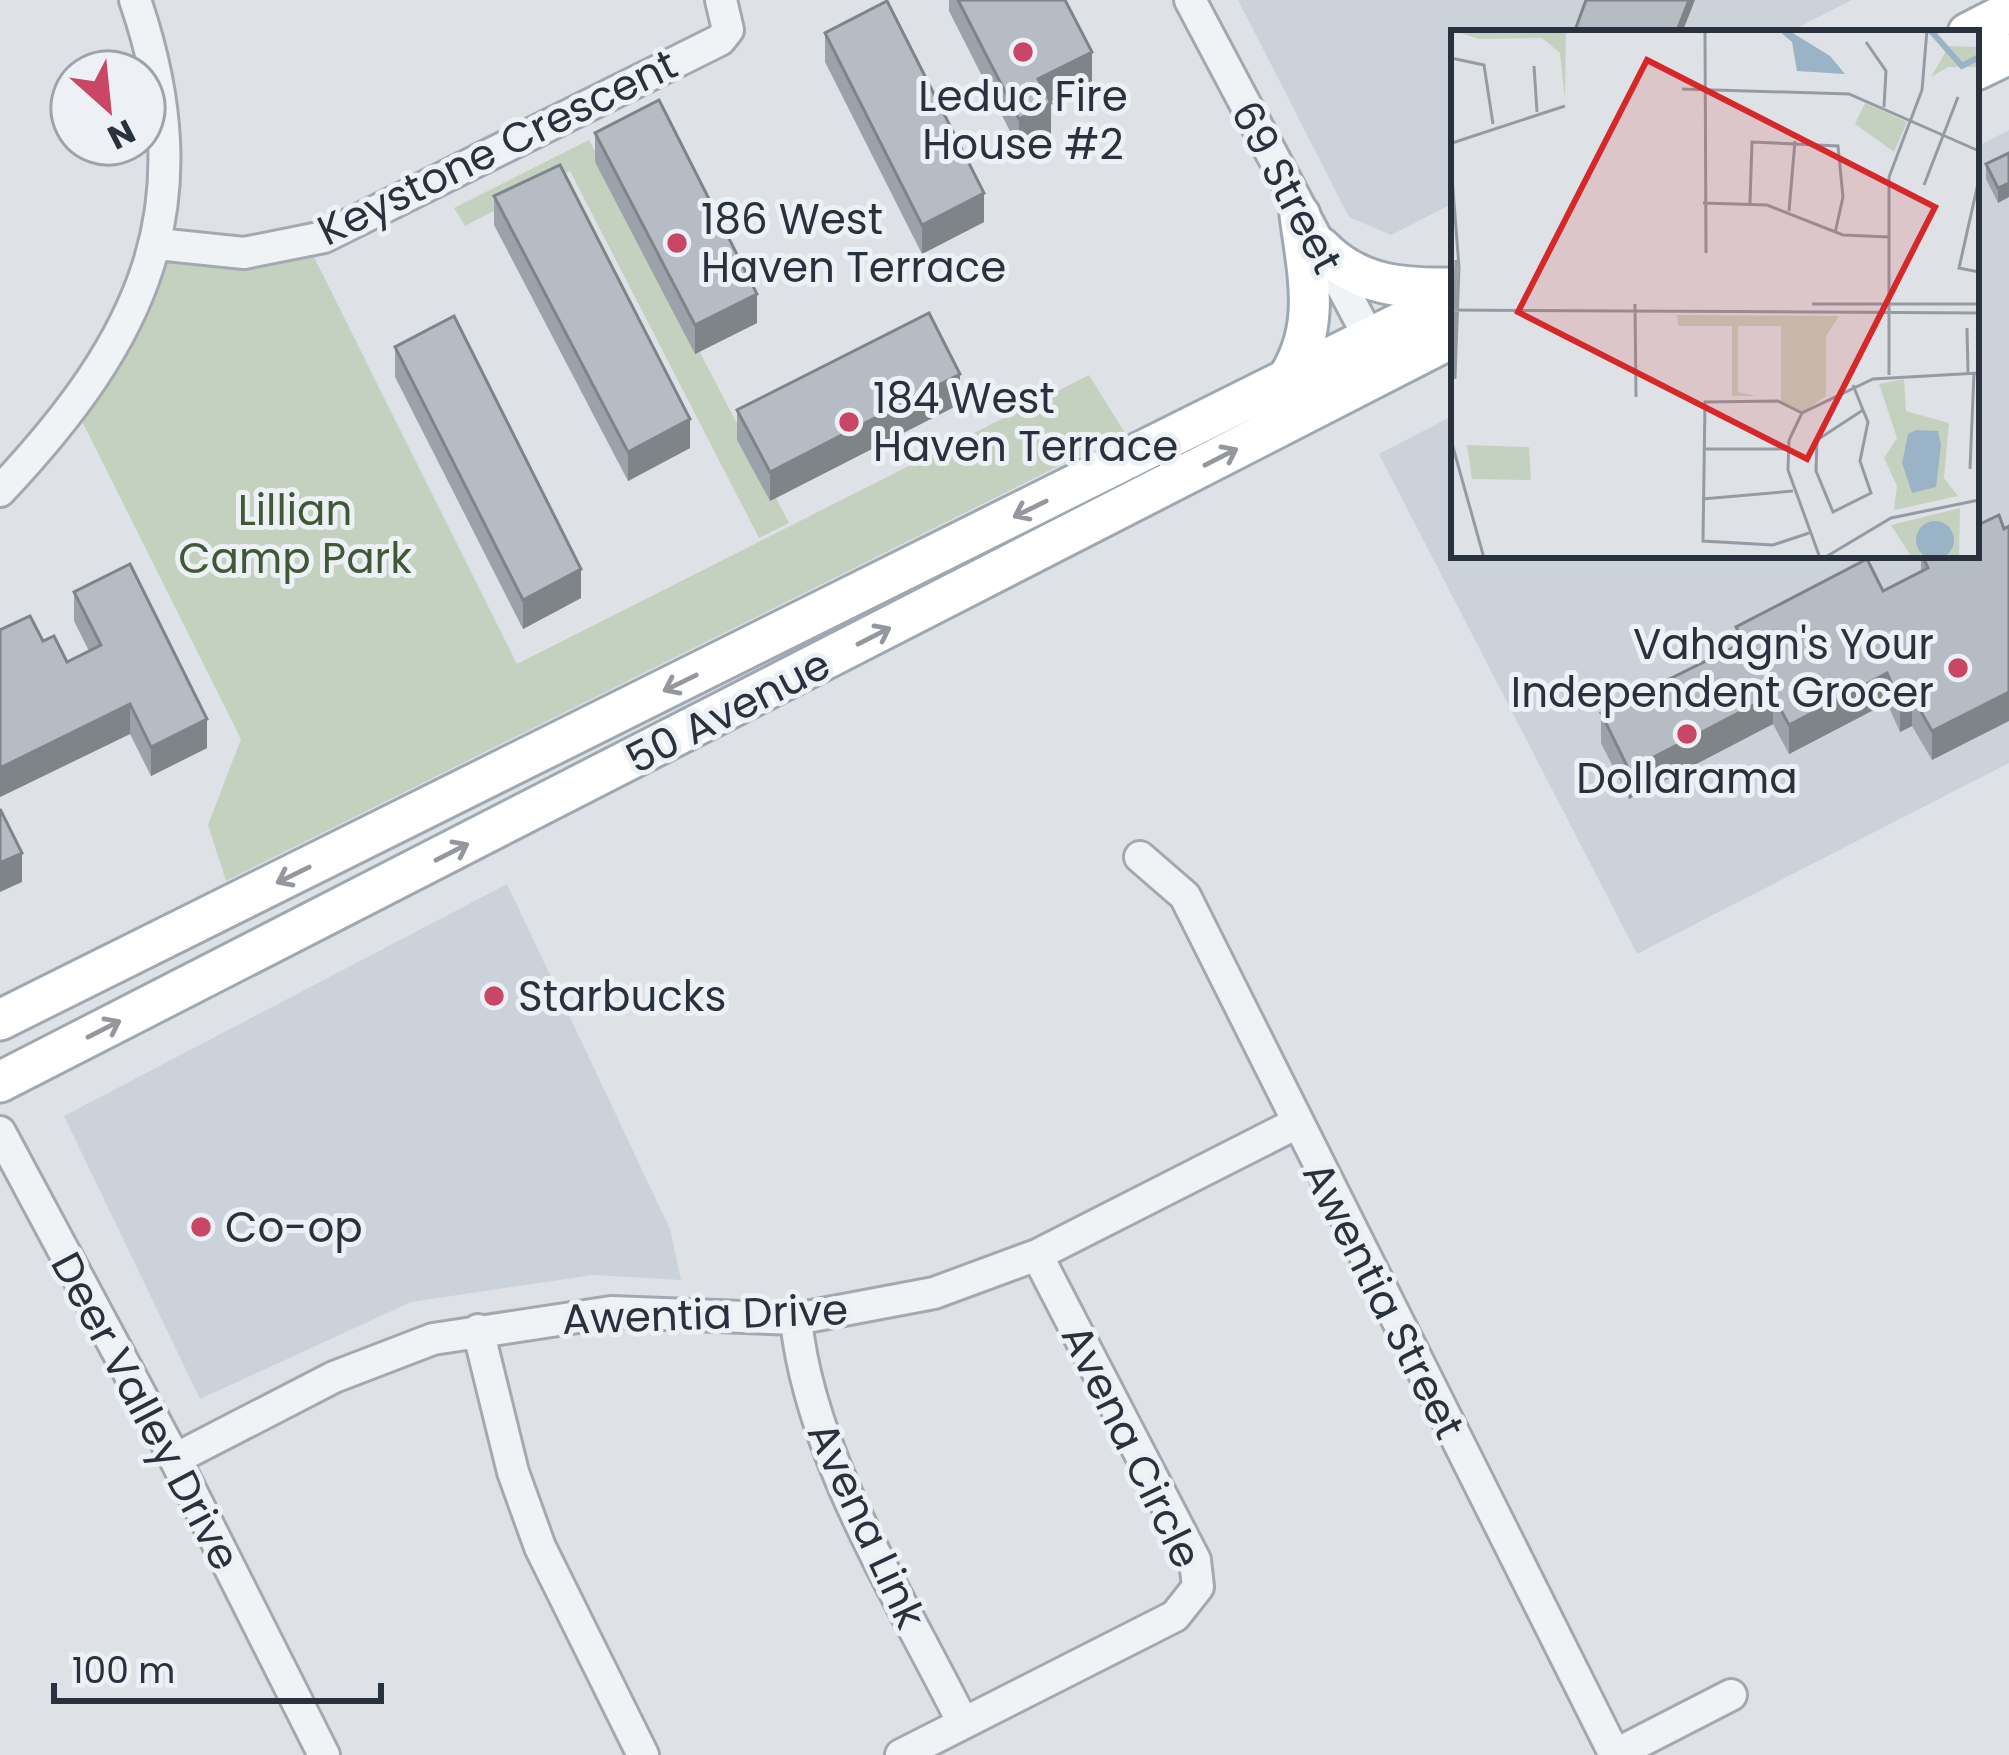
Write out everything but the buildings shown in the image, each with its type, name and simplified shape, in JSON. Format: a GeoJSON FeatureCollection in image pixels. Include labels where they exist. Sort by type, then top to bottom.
{"type":"FeatureCollection","features":[{"type":"Feature","properties":{"kind":"main road"},"geometry":{"type":"LineString","coordinates":[[1973,30],[2009,12]]}},
{"type":"Feature","properties":{"kind":"main road"},"geometry":{"type":"LineString","coordinates":[[1979,69],[2009,54]]}},
{"type":"Feature","properties":{"kind":"main road"},"geometry":{"type":"LineString","coordinates":[[1310,231],[1353,274],[1382,284],[1451,292]]}},
{"type":"Feature","properties":{"kind":"main road"},"geometry":{"type":"LineString","coordinates":[[1285,382],[1303,354],[1311,322],[1310,231]]}},
{"type":"Feature","properties":{"kind":"main road","name":"50 Avenue"},"geometry":{"type":"LineString","coordinates":[[0,1082],[1378,356],[1451,295]]}},
{"type":"Feature","properties":{"kind":"main road","name":"50 Avenue"},"geometry":{"type":"LineString","coordinates":[[0,1021],[1285,382],[1451,338]]}},
{"type":"Feature","properties":{"kind":"street"},"geometry":{"type":"LineString","coordinates":[[0,491],[103,364],[133,312],[158,244],[166,177],[165,118],[154,58],[136,0]]}},
{"type":"Feature","properties":{"kind":"street","name":"Keystone Crescent"},"geometry":{"type":"LineString","coordinates":[[158,244],[244,253],[324,236],[720,40],[728,30],[721,0]]}},
{"type":"Feature","properties":{"kind":"street","name":"69 Street"},"geometry":{"type":"LineString","coordinates":[[1190,0],[1378,356]]}},
{"type":"Feature","properties":{"kind":"street","name":"Awentia Street"},"geometry":{"type":"LineString","coordinates":[[1140,857],[1185,896],[1295,1124],[1615,1755]]}},
{"type":"Feature","properties":{"kind":"street","name":"Awentia Drive"},"geometry":{"type":"LineString","coordinates":[[175,1459],[377,1358],[478,1330],[611,1312],[796,1319],[934,1293],[1037,1255],[1295,1124]]}},
{"type":"Feature","properties":{"kind":"street","name":"Deer Valley Drive"},"geometry":{"type":"LineString","coordinates":[[0,1132],[175,1459],[324,1755]]}},
{"type":"Feature","properties":{"kind":"street","name":"Avena Circle"},"geometry":{"type":"LineString","coordinates":[[901,1755],[1174,1616],[1198,1587],[1195,1560],[1037,1255]]}},
{"type":"Feature","properties":{"kind":"street","name":"Avena Link"},"geometry":{"type":"LineString","coordinates":[[796,1319],[800,1364],[827,1449],[963,1723]]}},
{"type":"Feature","properties":{"kind":"street"},"geometry":{"type":"LineString","coordinates":[[478,1330],[513,1472],[540,1547],[643,1755]]}},
{"type":"Feature","properties":{"kind":"street"},"geometry":{"type":"LineString","coordinates":[[1615,1755],[1731,1695]]}},
{"type":"Feature","properties":{"kind":"shaded area"},"geometry":{"type":"Polygon","coordinates":[[[1238,0],[1852,0],[1793,30],[1451,30],[1451,205],[1391,235],[1349,217],[1238,0]]]}},
{"type":"Feature","properties":{"kind":"shaded area"},"geometry":{"type":"Polygon","coordinates":[[[2009,130],[2009,763],[1637,954],[1379,454],[1451,417],[1451,558],[1979,558],[1979,145],[2009,130]]]}},
{"type":"Feature","properties":{"kind":"shaded area"},"geometry":{"type":"Polygon","coordinates":[[[507,884],[670,1229],[681,1280],[593,1275],[411,1302],[200,1399],[64,1116],[507,884]]]}},
{"type":"Feature","properties":{"kind":"green space"},"geometry":{"type":"Polygon","coordinates":[[[589,140],[789,523],[759,538],[570,171],[465,226],[454,208],[589,140]]]}},
{"type":"Feature","properties":{"kind":"green space","name":"Lillian Camp Park"},"geometry":{"type":"Polygon","coordinates":[[[306,241],[517,664],[1089,375],[1125,433],[226,881],[208,825],[241,739],[73,403],[157,244],[306,241]]]}},
{"type":"Feature","properties":{"kind":"place","name":"Leduc Fire House #2"},"geometry":{"type":"Point","coordinates":[1023,52]}},
{"type":"Feature","properties":{"kind":"place","name":"186 West Haven Terrace"},"geometry":{"type":"Point","coordinates":[677,243]}},
{"type":"Feature","properties":{"kind":"place","name":"184 West Haven Terrace"},"geometry":{"type":"Point","coordinates":[849,422]}},
{"type":"Feature","properties":{"kind":"place","name":"Vahagn's Your Independent Grocer"},"geometry":{"type":"Point","coordinates":[1958,668]}},
{"type":"Feature","properties":{"kind":"place","name":"Dollarama"},"geometry":{"type":"Point","coordinates":[1687,734]}},
{"type":"Feature","properties":{"kind":"place","name":"Starbucks"},"geometry":{"type":"Point","coordinates":[494,996]}},
{"type":"Feature","properties":{"kind":"place","name":"Co-op"},"geometry":{"type":"Point","coordinates":[201,1227]}}]}
